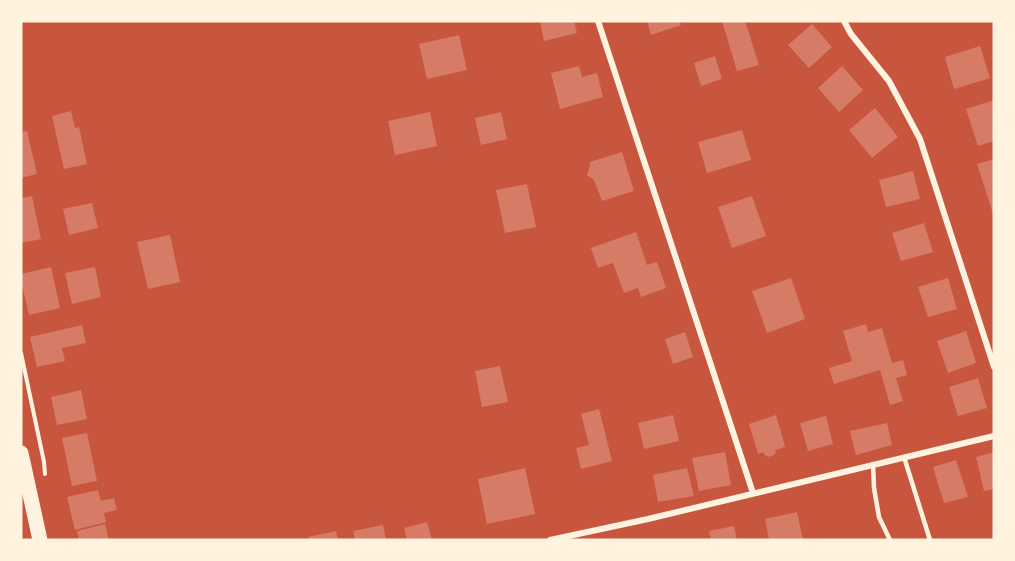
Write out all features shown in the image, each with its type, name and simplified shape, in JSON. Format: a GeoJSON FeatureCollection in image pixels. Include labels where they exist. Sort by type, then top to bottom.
{"type":"FeatureCollection","features":[{"type":"Feature","properties":{"kind":"main road"},"geometry":{"type":"LineString","coordinates":[[21,453],[40,540]]}},
{"type":"Feature","properties":{"kind":"street"},"geometry":{"type":"LineString","coordinates":[[598,21],[753,493]]}},
{"type":"Feature","properties":{"kind":"street"},"geometry":{"type":"LineString","coordinates":[[843,21],[889,81],[920,139],[994,367]]}},
{"type":"Feature","properties":{"kind":"street"},"geometry":{"type":"LineString","coordinates":[[550,540],[648,519],[994,436]]}},
{"type":"Feature","properties":{"kind":"lane"},"geometry":{"type":"LineString","coordinates":[[904,457],[930,540]]}},
{"type":"Feature","properties":{"kind":"lane"},"geometry":{"type":"LineString","coordinates":[[873,465],[879,517],[890,540]]}},
{"type":"Feature","properties":{"kind":"path"},"geometry":{"type":"LineString","coordinates":[[21,353],[44,462],[46,485]]}},
{"type":"Feature","properties":{"kind":"building"},"geometry":{"type":"Polygon","coordinates":[[[540,21],[574,21],[577,33],[544,41],[540,21]]]}},
{"type":"Feature","properties":{"kind":"building"},"geometry":{"type":"Polygon","coordinates":[[[647,21],[679,21],[681,25],[651,35],[647,21]]]}},
{"type":"Feature","properties":{"kind":"building"},"geometry":{"type":"Polygon","coordinates":[[[722,21],[745,21],[759,65],[737,71],[722,21]]]}},
{"type":"Feature","properties":{"kind":"building"},"geometry":{"type":"Polygon","coordinates":[[[812,24],[832,47],[809,68],[788,45],[812,24]]]}},
{"type":"Feature","properties":{"kind":"building"},"geometry":{"type":"Polygon","coordinates":[[[459,35],[467,70],[427,79],[419,44],[459,35]]]}},
{"type":"Feature","properties":{"kind":"building"},"geometry":{"type":"Polygon","coordinates":[[[980,46],[990,78],[954,89],[945,57],[980,46]]]}},
{"type":"Feature","properties":{"kind":"building"},"geometry":{"type":"Polygon","coordinates":[[[715,56],[722,79],[701,86],[694,63],[715,56]]]}},
{"type":"Feature","properties":{"kind":"building"},"geometry":{"type":"Polygon","coordinates":[[[579,66],[582,77],[597,73],[603,97],[560,109],[551,73],[579,66]]]}},
{"type":"Feature","properties":{"kind":"building"},"geometry":{"type":"Polygon","coordinates":[[[842,66],[863,90],[839,112],[818,88],[842,66]]]}},
{"type":"Feature","properties":{"kind":"building"},"geometry":{"type":"Polygon","coordinates":[[[994,100],[994,141],[978,146],[966,109],[994,100]]]}},
{"type":"Feature","properties":{"kind":"building"},"geometry":{"type":"Polygon","coordinates":[[[875,108],[898,137],[872,158],[849,130],[875,108]]]}},
{"type":"Feature","properties":{"kind":"building"},"geometry":{"type":"Polygon","coordinates":[[[71,111],[75,128],[79,127],[87,164],[64,169],[52,116],[71,111]]]}},
{"type":"Feature","properties":{"kind":"building"},"geometry":{"type":"Polygon","coordinates":[[[430,112],[437,146],[395,155],[388,121],[430,112]]]}},
{"type":"Feature","properties":{"kind":"building"},"geometry":{"type":"Polygon","coordinates":[[[501,112],[507,139],[481,145],[475,118],[501,112]]]}},
{"type":"Feature","properties":{"kind":"building"},"geometry":{"type":"Polygon","coordinates":[[[742,130],[751,160],[707,173],[698,142],[742,130]]]}},
{"type":"Feature","properties":{"kind":"building"},"geometry":{"type":"Polygon","coordinates":[[[27,131],[37,174],[21,178],[21,132],[27,131]]]}},
{"type":"Feature","properties":{"kind":"building"},"geometry":{"type":"Polygon","coordinates":[[[622,152],[634,191],[602,201],[594,180],[587,175],[590,162],[622,152]]]}},
{"type":"Feature","properties":{"kind":"building"},"geometry":{"type":"Polygon","coordinates":[[[994,159],[994,217],[977,164],[994,159]]]}},
{"type":"Feature","properties":{"kind":"building"},"geometry":{"type":"Polygon","coordinates":[[[913,171],[920,199],[886,207],[879,180],[913,171]]]}},
{"type":"Feature","properties":{"kind":"building"},"geometry":{"type":"Polygon","coordinates":[[[527,184],[536,227],[505,233],[496,190],[527,184]]]}},
{"type":"Feature","properties":{"kind":"building"},"geometry":{"type":"Polygon","coordinates":[[[32,196],[41,239],[21,243],[21,198],[32,196]]]}},
{"type":"Feature","properties":{"kind":"building"},"geometry":{"type":"Polygon","coordinates":[[[752,196],[766,236],[732,248],[718,207],[752,196]]]}},
{"type":"Feature","properties":{"kind":"building"},"geometry":{"type":"Polygon","coordinates":[[[92,203],[98,228],[69,235],[63,209],[92,203]]]}},
{"type":"Feature","properties":{"kind":"building"},"geometry":{"type":"Polygon","coordinates":[[[924,223],[933,252],[901,261],[892,233],[924,223]]]}},
{"type":"Feature","properties":{"kind":"building"},"geometry":{"type":"Polygon","coordinates":[[[636,232],[647,265],[657,262],[666,288],[641,297],[638,288],[624,293],[613,263],[598,268],[591,248],[636,232]]]}},
{"type":"Feature","properties":{"kind":"building"},"geometry":{"type":"Polygon","coordinates":[[[170,235],[180,282],[148,289],[137,242],[170,235]]]}},
{"type":"Feature","properties":{"kind":"building"},"geometry":{"type":"Polygon","coordinates":[[[51,267],[60,308],[29,315],[21,274],[51,267]]]}},
{"type":"Feature","properties":{"kind":"building"},"geometry":{"type":"Polygon","coordinates":[[[95,267],[101,297],[72,304],[65,273],[95,267]]]}},
{"type":"Feature","properties":{"kind":"building"},"geometry":{"type":"Polygon","coordinates":[[[791,278],[805,319],[767,333],[752,291],[791,278]]]}},
{"type":"Feature","properties":{"kind":"building"},"geometry":{"type":"Polygon","coordinates":[[[948,278],[957,309],[928,317],[918,287],[948,278]]]}},
{"type":"Feature","properties":{"kind":"building"},"geometry":{"type":"Polygon","coordinates":[[[866,324],[868,332],[882,328],[892,363],[903,360],[907,375],[896,378],[903,401],[890,405],[880,370],[834,384],[829,368],[852,361],[843,331],[866,324]]]}},
{"type":"Feature","properties":{"kind":"building"},"geometry":{"type":"Polygon","coordinates":[[[82,325],[86,343],[62,348],[65,361],[37,367],[30,337],[82,325]]]}},
{"type":"Feature","properties":{"kind":"building"},"geometry":{"type":"Polygon","coordinates":[[[966,331],[976,363],[948,373],[937,341],[966,331]]]}},
{"type":"Feature","properties":{"kind":"building"},"geometry":{"type":"Polygon","coordinates":[[[685,332],[693,357],[673,364],[665,339],[685,332]]]}},
{"type":"Feature","properties":{"kind":"building"},"geometry":{"type":"Polygon","coordinates":[[[500,366],[508,402],[482,407],[475,371],[500,366]]]}},
{"type":"Feature","properties":{"kind":"building"},"geometry":{"type":"Polygon","coordinates":[[[978,378],[987,408],[958,416],[949,387],[978,378]]]}},
{"type":"Feature","properties":{"kind":"building"},"geometry":{"type":"Polygon","coordinates":[[[81,390],[87,419],[57,425],[51,397],[81,390]]]}},
{"type":"Feature","properties":{"kind":"building"},"geometry":{"type":"Polygon","coordinates":[[[599,409],[612,461],[581,469],[576,448],[589,445],[581,414],[599,409]]]}},
{"type":"Feature","properties":{"kind":"building"},"geometry":{"type":"Polygon","coordinates":[[[673,415],[679,441],[644,449],[638,423],[673,415]]]}},
{"type":"Feature","properties":{"kind":"building"},"geometry":{"type":"Polygon","coordinates":[[[776,415],[785,447],[775,450],[774,455],[768,457],[763,452],[758,454],[749,424],[776,415]]]}},
{"type":"Feature","properties":{"kind":"building"},"geometry":{"type":"Polygon","coordinates":[[[826,416],[833,444],[808,451],[800,423],[826,416]]]}},
{"type":"Feature","properties":{"kind":"building"},"geometry":{"type":"Polygon","coordinates":[[[887,423],[892,445],[856,455],[850,431],[887,423]]]}},
{"type":"Feature","properties":{"kind":"building"},"geometry":{"type":"Polygon","coordinates":[[[87,433],[97,481],[72,486],[62,438],[87,433]]]}},
{"type":"Feature","properties":{"kind":"building"},"geometry":{"type":"Polygon","coordinates":[[[725,452],[731,485],[699,491],[692,458],[725,452]]]}},
{"type":"Feature","properties":{"kind":"building"},"geometry":{"type":"Polygon","coordinates":[[[994,452],[994,489],[984,491],[976,457],[994,452]]]}},
{"type":"Feature","properties":{"kind":"building"},"geometry":{"type":"Polygon","coordinates":[[[956,460],[968,497],[944,503],[933,467],[956,460]]]}},
{"type":"Feature","properties":{"kind":"building"},"geometry":{"type":"Polygon","coordinates":[[[525,468],[535,514],[487,524],[478,479],[525,468]]]}},
{"type":"Feature","properties":{"kind":"building"},"geometry":{"type":"Polygon","coordinates":[[[687,468],[694,496],[658,502],[653,475],[687,468]]]}},
{"type":"Feature","properties":{"kind":"building"},"geometry":{"type":"Polygon","coordinates":[[[98,490],[101,501],[114,498],[117,510],[104,513],[106,522],[75,530],[67,497],[98,490]]]}},
{"type":"Feature","properties":{"kind":"building"},"geometry":{"type":"Polygon","coordinates":[[[797,512],[803,540],[769,540],[765,519],[797,512]]]}},
{"type":"Feature","properties":{"kind":"building"},"geometry":{"type":"Polygon","coordinates":[[[427,522],[432,540],[407,540],[404,528],[427,522]]]}},
{"type":"Feature","properties":{"kind":"building"},"geometry":{"type":"Polygon","coordinates":[[[105,524],[109,540],[79,540],[77,531],[105,524]]]}},
{"type":"Feature","properties":{"kind":"building"},"geometry":{"type":"Polygon","coordinates":[[[383,525],[386,540],[355,540],[353,531],[383,525]]]}},
{"type":"Feature","properties":{"kind":"building"},"geometry":{"type":"Polygon","coordinates":[[[734,526],[737,540],[711,540],[709,531],[734,526]]]}},
{"type":"Feature","properties":{"kind":"building"},"geometry":{"type":"Polygon","coordinates":[[[336,531],[338,540],[309,540],[308,537],[336,531]]]}}]}
